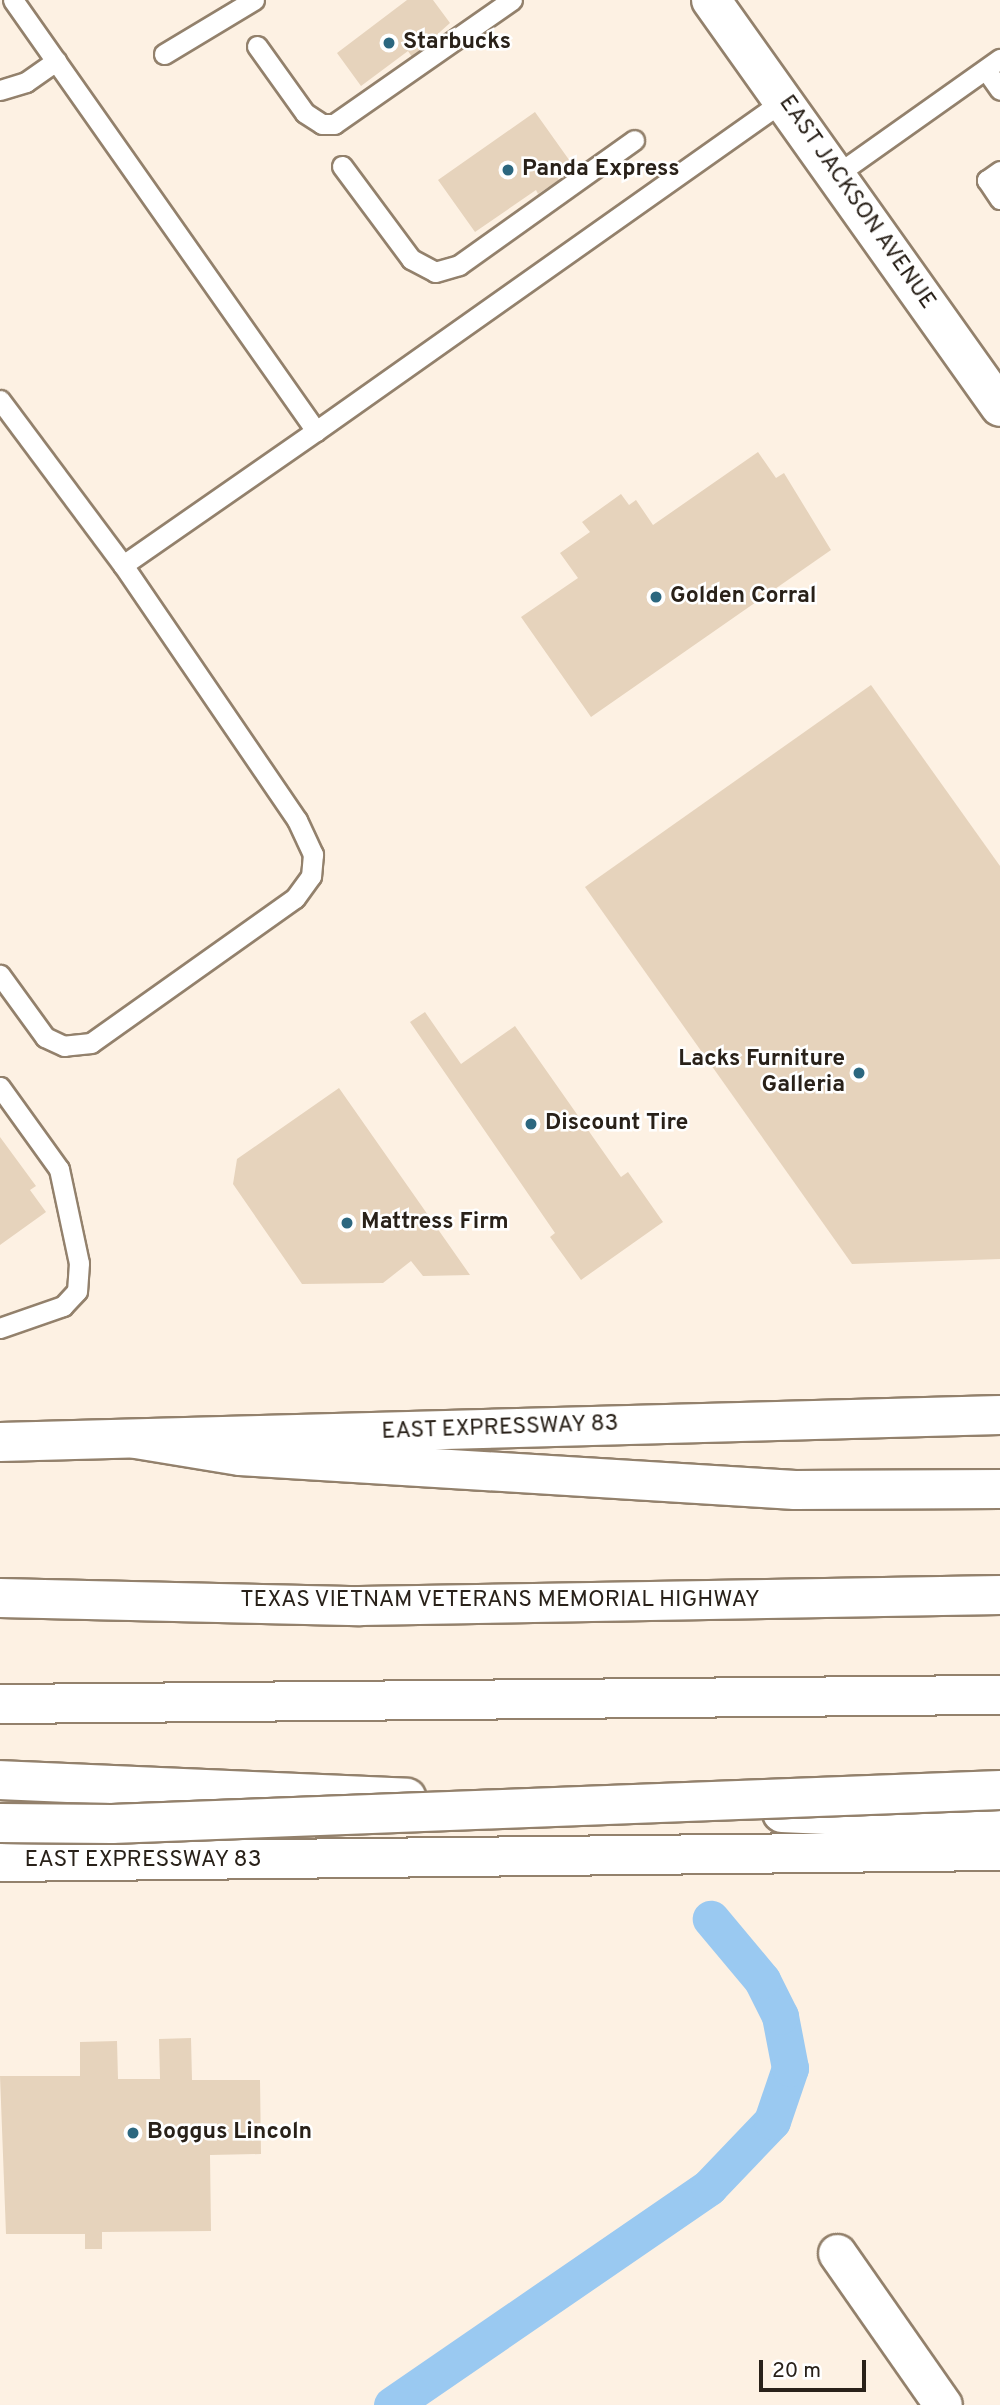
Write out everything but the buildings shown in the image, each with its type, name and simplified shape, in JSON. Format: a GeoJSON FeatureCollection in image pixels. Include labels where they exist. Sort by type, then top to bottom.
{"type":"FeatureCollection","features":[{"type":"Feature","properties":{"kind":"main road","name":"EAST JACKSON AVENUE"},"geometry":{"type":"LineString","coordinates":[[710,0],[998,401]]}},
{"type":"Feature","properties":{"kind":"main road","name":"EAST EXPRESSWAY 83"},"geometry":{"type":"LineString","coordinates":[[0,1443],[1000,1415]]}},
{"type":"Feature","properties":{"kind":"main road"},"geometry":{"type":"LineString","coordinates":[[136,1439],[240,1457],[767,1488],[1000,1489]]}},
{"type":"Feature","properties":{"kind":"main road","name":"TEXAS VIETNAM VETERANS MEMORIAL HIGHWAY"},"geometry":{"type":"LineString","coordinates":[[0,1598],[360,1606],[1000,1595]]}},
{"type":"Feature","properties":{"kind":"main road"},"geometry":{"type":"LineString","coordinates":[[0,1704],[1000,1695]]}},
{"type":"Feature","properties":{"kind":"main road"},"geometry":{"type":"LineString","coordinates":[[0,1780],[979,1822],[1000,1830]]}},
{"type":"Feature","properties":{"kind":"main road"},"geometry":{"type":"LineString","coordinates":[[0,1823],[112,1824],[1000,1790]]}},
{"type":"Feature","properties":{"kind":"main road","name":"EAST EXPRESSWAY 83"},"geometry":{"type":"LineString","coordinates":[[0,1862],[1000,1851]]}},
{"type":"Feature","properties":{"kind":"street"},"geometry":{"type":"LineString","coordinates":[[837,2253],[943,2405]]}},
{"type":"Feature","properties":{"kind":"lane"},"geometry":{"type":"LineString","coordinates":[[13,0],[316,431]]}},
{"type":"Feature","properties":{"kind":"lane"},"geometry":{"type":"LineString","coordinates":[[164,54],[254,0]]}},
{"type":"Feature","properties":{"kind":"lane"},"geometry":{"type":"LineString","coordinates":[[257,46],[304,113],[322,124],[334,124],[512,0]]}},
{"type":"Feature","properties":{"kind":"lane"},"geometry":{"type":"LineString","coordinates":[[0,90],[26,82],[56,61]]}},
{"type":"Feature","properties":{"kind":"lane"},"geometry":{"type":"LineString","coordinates":[[836,175],[993,65],[1000,90]]}},
{"type":"Feature","properties":{"kind":"lane"},"geometry":{"type":"LineString","coordinates":[[123,565],[783,101]]}},
{"type":"Feature","properties":{"kind":"lane"},"geometry":{"type":"LineString","coordinates":[[342,166],[411,259],[435,272],[448,271],[634,140]]}},
{"type":"Feature","properties":{"kind":"lane"},"geometry":{"type":"LineString","coordinates":[[1000,171],[987,180],[1000,199]]}},
{"type":"Feature","properties":{"kind":"lane"},"geometry":{"type":"LineString","coordinates":[[0,400],[123,565],[297,820],[313,854],[311,876],[295,898],[91,1043],[64,1046],[45,1037],[0,975]]}},
{"type":"Feature","properties":{"kind":"lane"},"geometry":{"type":"LineString","coordinates":[[0,1087],[59,1169],[79,1263],[77,1291],[63,1306],[0,1328]]}},
{"type":"Feature","properties":{"kind":"waterway"},"geometry":{"type":"LineString","coordinates":[[392,2405],[709,2187],[772,2121],[790,2068],[780,2016],[762,1980],[711,1919]]}},
{"type":"Feature","properties":{"kind":"place","name":"Starbucks"},"geometry":{"type":"Point","coordinates":[389,43]}},
{"type":"Feature","properties":{"kind":"place","name":"Panda Express"},"geometry":{"type":"Point","coordinates":[508,170]}},
{"type":"Feature","properties":{"kind":"place","name":"Golden Corral"},"geometry":{"type":"Point","coordinates":[656,597]}},
{"type":"Feature","properties":{"kind":"place","name":"Lacks Furniture Galleria"},"geometry":{"type":"Point","coordinates":[859,1073]}},
{"type":"Feature","properties":{"kind":"place","name":"Discount Tire"},"geometry":{"type":"Point","coordinates":[531,1124]}},
{"type":"Feature","properties":{"kind":"place","name":"Mattress Firm"},"geometry":{"type":"Point","coordinates":[347,1223]}},
{"type":"Feature","properties":{"kind":"place","name":"Boggus Lincoln"},"geometry":{"type":"Point","coordinates":[133,2133]}}]}
